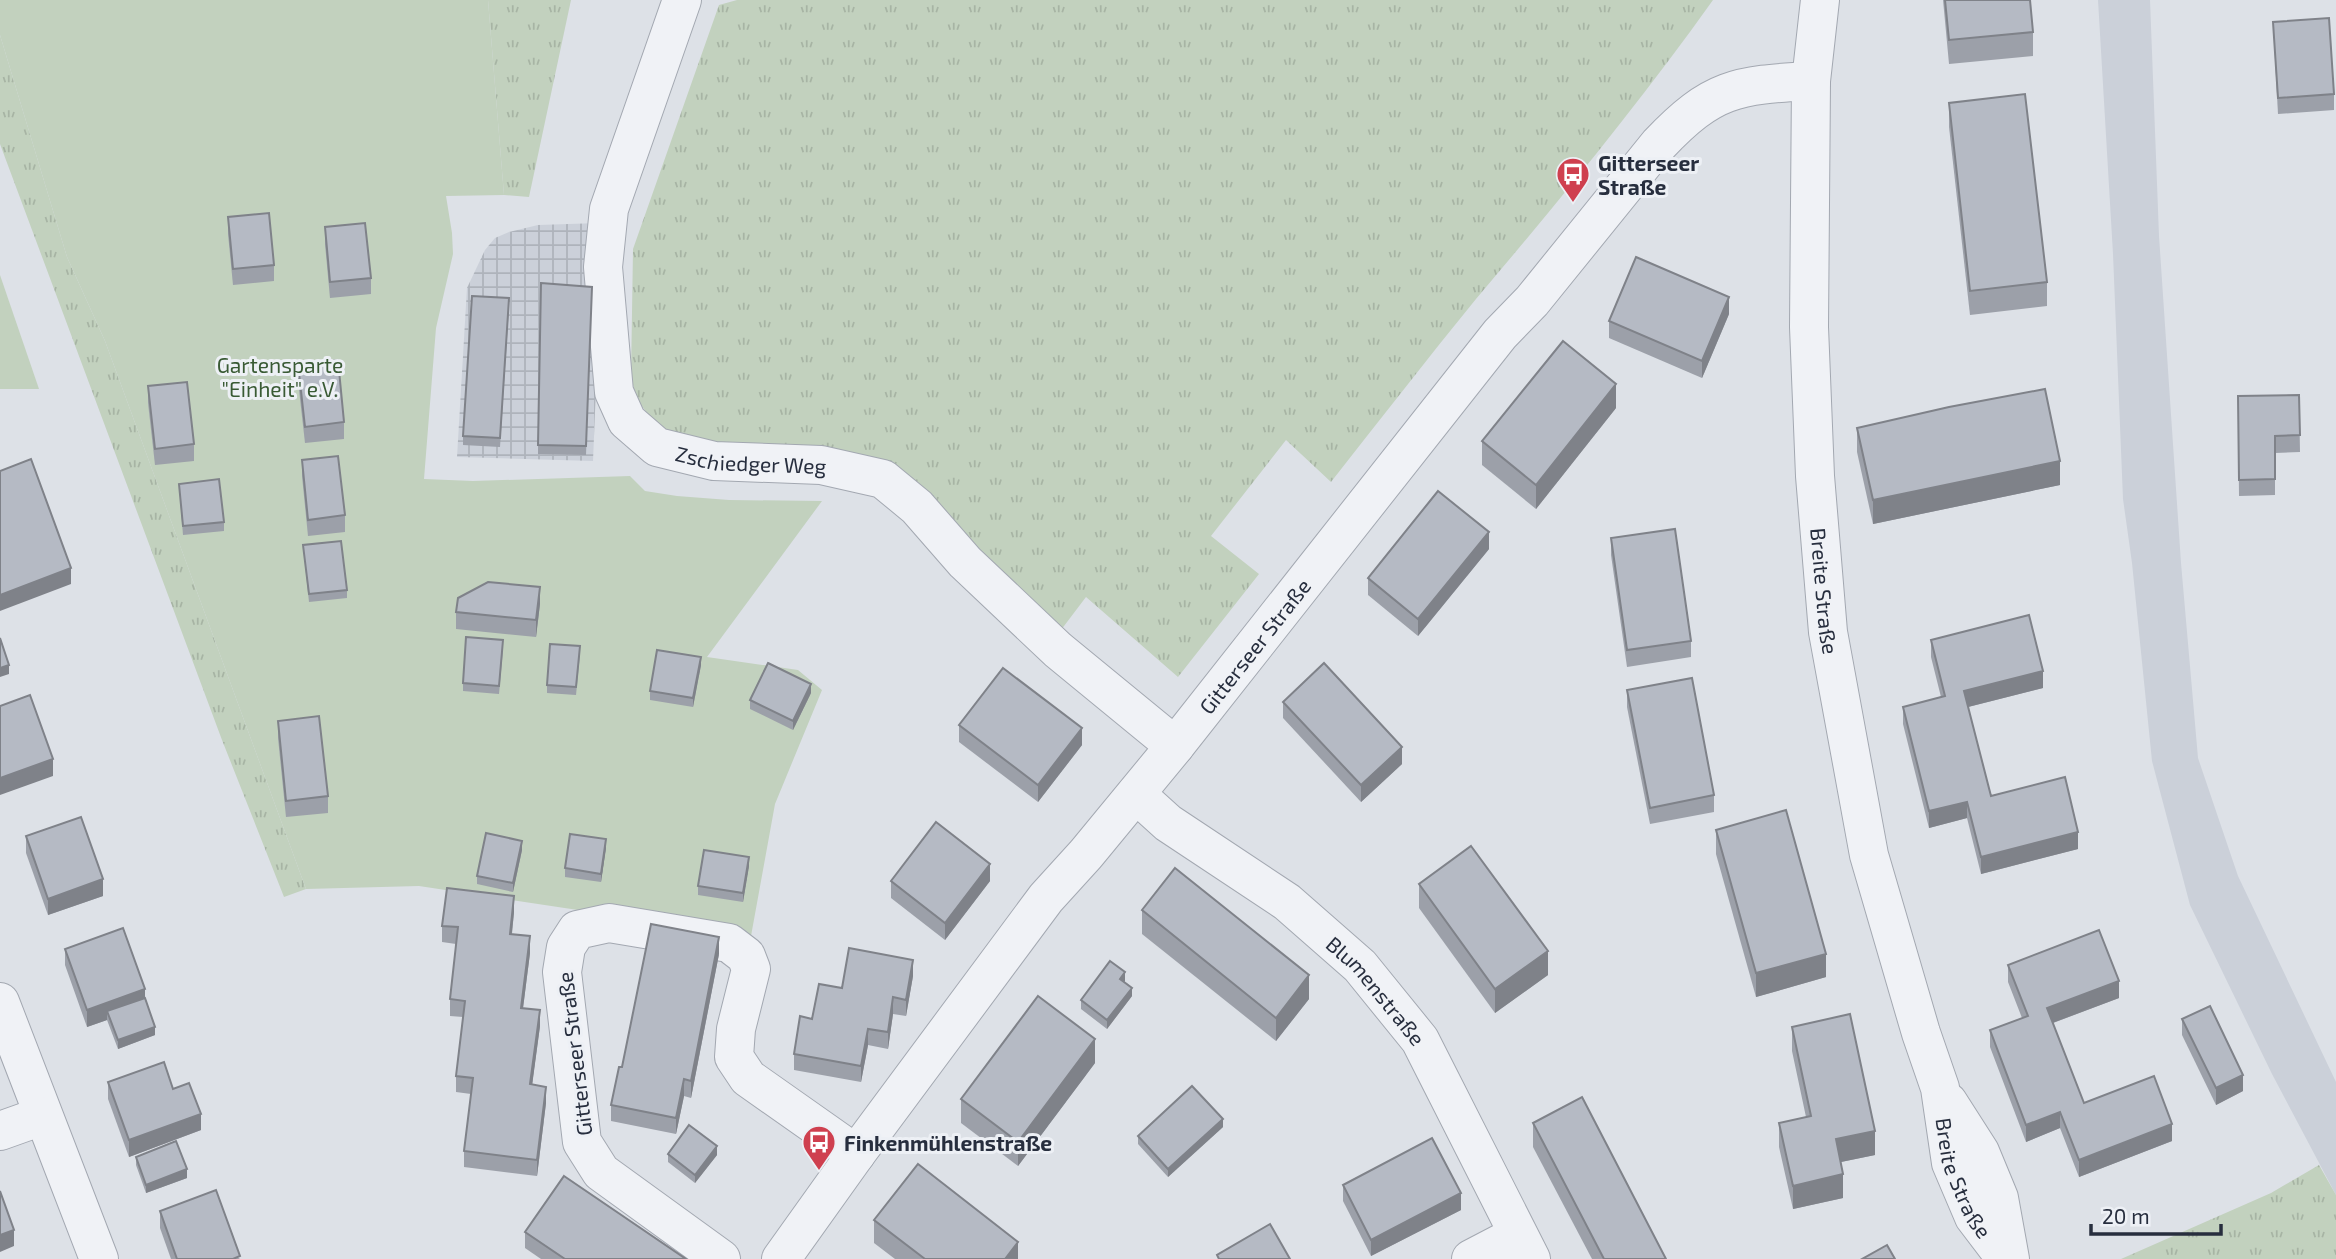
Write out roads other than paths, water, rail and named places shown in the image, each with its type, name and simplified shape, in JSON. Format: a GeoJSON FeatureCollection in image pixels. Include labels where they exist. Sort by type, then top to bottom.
{"type":"FeatureCollection","features":[{"type":"Feature","properties":{"kind":"street","name":"Zschiedger Weg"},"geometry":{"type":"LineString","coordinates":[[682,0],[609,209],[603,267],[614,392],[627,421],[657,447],[714,461],[821,465],[883,479],[917,507],[965,562],[1058,650],[1175,746]]}},
{"type":"Feature","properties":{"kind":"street"},"geometry":{"type":"LineString","coordinates":[[1811,81],[1820,0]]}},
{"type":"Feature","properties":{"kind":"street","name":"Gitterseer Straße"},"geometry":{"type":"LineString","coordinates":[[781,1259],[1046,898],[1175,746],[1500,334],[1532,301],[1674,128],[1708,101],[1726,92],[1764,84],[1811,81]]}},
{"type":"Feature","properties":{"kind":"street","name":"Breite Straße"},"geometry":{"type":"LineString","coordinates":[[1811,81],[1809,327],[1816,488],[1828,632],[1869,855],[1921,1033],[1940,1088],[1951,1163],[1973,1217],[2008,1259]]}},
{"type":"Feature","properties":{"kind":"street","name":"Blumenstraße"},"geometry":{"type":"LineString","coordinates":[[1136,794],[1168,823],[1287,902],[1360,966],[1420,1040],[1524,1247]]}},
{"type":"Feature","properties":{"kind":"street","name":"Gitterseer Straße"},"geometry":{"type":"LineString","coordinates":[[721,1259],[601,1172],[582,1142],[562,972],[566,947],[577,930],[609,923],[729,943],[746,956],[751,969],[736,1029],[734,1057],[748,1078],[856,1154]]}},
{"type":"Feature","properties":{"kind":"street"},"geometry":{"type":"LineString","coordinates":[[0,1002],[99,1259]]}},
{"type":"Feature","properties":{"kind":"street"},"geometry":{"type":"LineString","coordinates":[[0,1131],[42,1116]]}},
{"type":"Feature","properties":{"kind":"street"},"geometry":{"type":"LineString","coordinates":[[1471,1259],[1524,1247]]}},
{"type":"Feature","properties":{"kind":"place","name":"Gitterseer Straße"},"geometry":{"type":"Point","coordinates":[1573,204]}},
{"type":"Feature","properties":{"kind":"place","name":"Finkenmühlenstraße"},"geometry":{"type":"Point","coordinates":[819,1172]}},
{"type":"Feature","properties":{"kind":"park label","name":"Gartensparte \"Einheit\" e.V."},"geometry":{"type":"Point","coordinates":[280,376]}}]}
